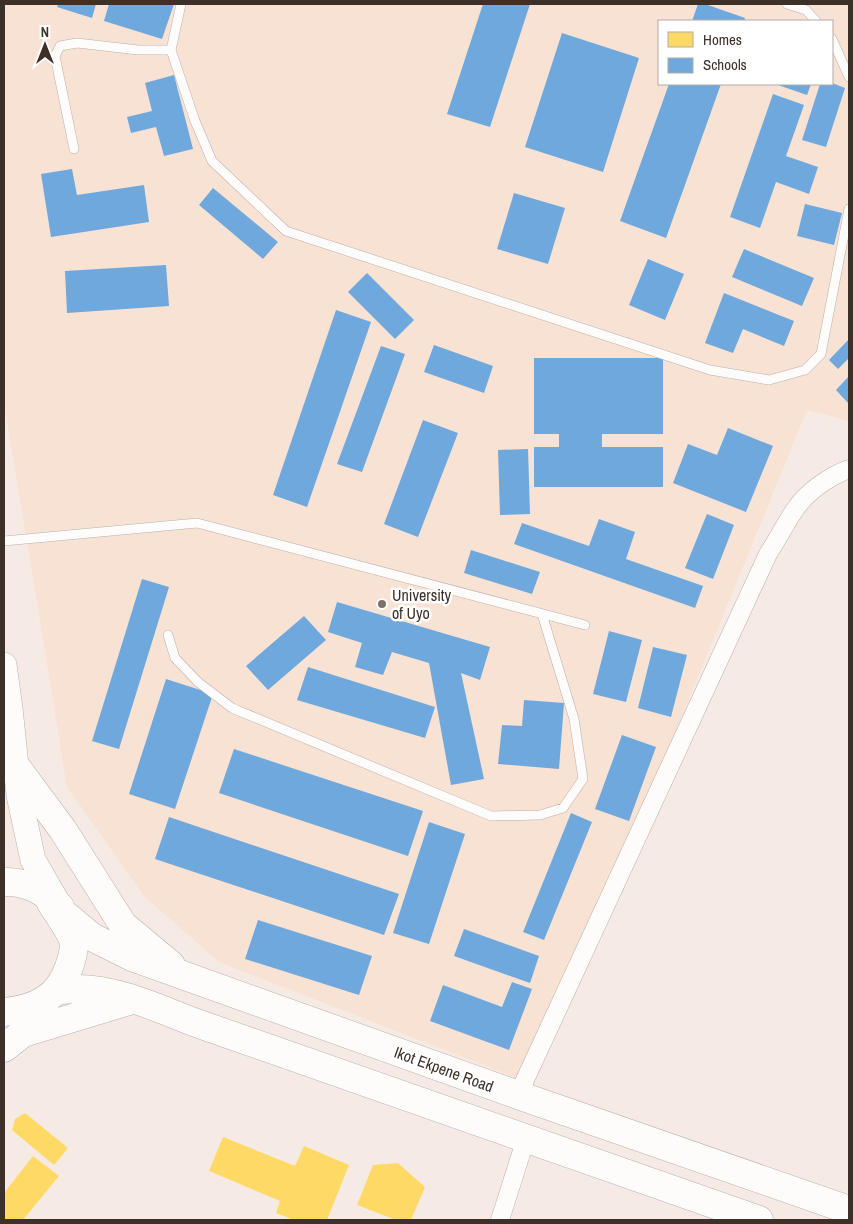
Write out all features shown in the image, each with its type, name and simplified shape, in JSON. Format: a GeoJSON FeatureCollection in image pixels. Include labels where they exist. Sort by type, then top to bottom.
{"type":"FeatureCollection","features":[{"type":"Feature","properties":{"kind":"highway"},"geometry":{"type":"LineString","coordinates":[[10,758],[63,830],[123,925],[183,975]]}},
{"type":"Feature","properties":{"kind":"highway"},"geometry":{"type":"LineString","coordinates":[[4,882],[31,886],[47,894],[56,905],[73,940],[72,959],[66,975],[56,990],[41,1003],[23,1010],[4,1012]]}},
{"type":"Feature","properties":{"kind":"highway","name":"Ikot Ekpene Road"},"geometry":{"type":"LineString","coordinates":[[56,905],[92,937],[132,957],[518,1095],[849,1210]]}},
{"type":"Feature","properties":{"kind":"highway"},"geometry":{"type":"LineString","coordinates":[[56,990],[94,990],[134,1000],[760,1220]]}},
{"type":"Feature","properties":{"kind":"highway"},"geometry":{"type":"LineString","coordinates":[[4,1048],[22,1033],[134,1000]]}},
{"type":"Feature","properties":{"kind":"main road"},"geometry":{"type":"LineString","coordinates":[[4,665],[10,708],[10,758],[34,860],[56,905]]}},
{"type":"Feature","properties":{"kind":"street"},"geometry":{"type":"LineString","coordinates":[[518,1095],[768,554],[797,506],[816,489],[838,474],[849,470]]}},
{"type":"Feature","properties":{"kind":"street"},"geometry":{"type":"LineString","coordinates":[[500,1220],[526,1138]]}},
{"type":"Feature","properties":{"kind":"lane"},"geometry":{"type":"LineString","coordinates":[[181,4],[171,50],[195,121],[212,161],[286,231],[710,370],[769,380],[805,370],[821,354],[849,209]]}},
{"type":"Feature","properties":{"kind":"lane"},"geometry":{"type":"LineString","coordinates":[[787,4],[806,10],[815,20]]}},
{"type":"Feature","properties":{"kind":"lane"},"geometry":{"type":"LineString","coordinates":[[833,41],[849,77]]}},
{"type":"Feature","properties":{"kind":"lane"},"geometry":{"type":"LineString","coordinates":[[74,148],[55,56],[60,46],[76,42],[138,50],[171,50]]}},
{"type":"Feature","properties":{"kind":"lane"},"geometry":{"type":"LineString","coordinates":[[4,541],[197,523],[585,624]]}},
{"type":"Feature","properties":{"kind":"lane"},"geometry":{"type":"LineString","coordinates":[[168,635],[175,658],[198,682],[232,708],[491,816],[540,815],[563,808],[583,779],[574,719],[542,614]]}},
{"type":"Feature","properties":{"kind":"shaded area","name":"University of Uyo"},"geometry":{"type":"Polygon","coordinates":[[[4,4],[849,4],[849,421],[807,410],[532,1084],[219,962],[144,896],[67,787],[4,402],[4,4]]]}},
{"type":"Feature","properties":{"kind":"building: Homes"},"geometry":{"type":"Polygon","coordinates":[[[25,1113],[68,1148],[54,1165],[12,1130],[15,1119],[25,1113]]]}},
{"type":"Feature","properties":{"kind":"building: Homes"},"geometry":{"type":"Polygon","coordinates":[[[223,1137],[295,1166],[304,1146],[349,1165],[327,1220],[294,1220],[276,1213],[280,1201],[209,1171],[223,1137]]]}},
{"type":"Feature","properties":{"kind":"building: Homes"},"geometry":{"type":"Polygon","coordinates":[[[33,1156],[59,1176],[23,1220],[4,1220],[4,1193],[33,1156]]]}},
{"type":"Feature","properties":{"kind":"building: Homes"},"geometry":{"type":"Polygon","coordinates":[[[398,1163],[425,1187],[411,1220],[396,1220],[357,1205],[373,1165],[398,1163]]]}},
{"type":"Feature","properties":{"kind":"building: Schools"},"geometry":{"type":"Polygon","coordinates":[[[58,4],[96,4],[92,18],[57,7],[58,4]]]}},
{"type":"Feature","properties":{"kind":"building: Schools"},"geometry":{"type":"Polygon","coordinates":[[[109,4],[174,4],[162,39],[104,21],[109,4]]]}},
{"type":"Feature","properties":{"kind":"building: Schools"},"geometry":{"type":"Polygon","coordinates":[[[483,4],[530,4],[490,127],[447,114],[483,4]]]}},
{"type":"Feature","properties":{"kind":"building: Schools"},"geometry":{"type":"Polygon","coordinates":[[[698,4],[705,4],[745,18],[744,20],[692,20],[698,4]]]}},
{"type":"Feature","properties":{"kind":"building: Schools"},"geometry":{"type":"Polygon","coordinates":[[[562,33],[639,58],[603,172],[525,147],[562,33]]]}},
{"type":"Feature","properties":{"kind":"building: Schools"},"geometry":{"type":"Polygon","coordinates":[[[174,75],[193,149],[164,156],[156,127],[131,133],[127,117],[152,111],[145,83],[174,75]]]}},
{"type":"Feature","properties":{"kind":"building: Schools"},"geometry":{"type":"Polygon","coordinates":[[[833,83],[845,88],[826,147],[802,140],[820,85],[833,85],[833,83]]]}},
{"type":"Feature","properties":{"kind":"building: Schools"},"geometry":{"type":"Polygon","coordinates":[[[669,85],[721,85],[666,238],[620,221],[669,85]]]}},
{"type":"Feature","properties":{"kind":"building: Schools"},"geometry":{"type":"Polygon","coordinates":[[[778,85],[811,85],[807,95],[778,85]]]}},
{"type":"Feature","properties":{"kind":"building: Schools"},"geometry":{"type":"Polygon","coordinates":[[[773,94],[804,105],[786,156],[818,167],[809,194],[776,182],[760,228],[730,217],[773,94]]]}},
{"type":"Feature","properties":{"kind":"building: Schools"},"geometry":{"type":"Polygon","coordinates":[[[72,169],[77,195],[144,185],[149,222],[51,237],[41,174],[72,169]]]}},
{"type":"Feature","properties":{"kind":"building: Schools"},"geometry":{"type":"Polygon","coordinates":[[[213,188],[278,242],[263,259],[199,205],[213,188]]]}},
{"type":"Feature","properties":{"kind":"building: Schools"},"geometry":{"type":"Polygon","coordinates":[[[514,193],[565,208],[548,264],[497,249],[514,193]]]}},
{"type":"Feature","properties":{"kind":"building: Schools"},"geometry":{"type":"Polygon","coordinates":[[[805,204],[842,213],[834,245],[797,236],[805,204]]]}},
{"type":"Feature","properties":{"kind":"building: Schools"},"geometry":{"type":"Polygon","coordinates":[[[744,249],[814,278],[802,306],[732,277],[744,249]]]}},
{"type":"Feature","properties":{"kind":"building: Schools"},"geometry":{"type":"Polygon","coordinates":[[[648,259],[684,274],[665,320],[629,305],[648,259]]]}},
{"type":"Feature","properties":{"kind":"building: Schools"},"geometry":{"type":"Polygon","coordinates":[[[166,265],[169,306],[67,313],[65,271],[166,265]]]}},
{"type":"Feature","properties":{"kind":"building: Schools"},"geometry":{"type":"Polygon","coordinates":[[[367,273],[414,320],[395,339],[348,292],[367,273]]]}},
{"type":"Feature","properties":{"kind":"building: Schools"},"geometry":{"type":"Polygon","coordinates":[[[724,293],[794,321],[784,346],[743,329],[733,353],[705,343],[724,293]]]}},
{"type":"Feature","properties":{"kind":"building: Schools"},"geometry":{"type":"Polygon","coordinates":[[[336,310],[371,322],[307,507],[273,495],[336,310]]]}},
{"type":"Feature","properties":{"kind":"building: Schools"},"geometry":{"type":"Polygon","coordinates":[[[849,339],[849,358],[838,369],[829,360],[849,339]]]}},
{"type":"Feature","properties":{"kind":"building: Schools"},"geometry":{"type":"Polygon","coordinates":[[[434,345],[493,366],[484,393],[424,372],[434,345]]]}},
{"type":"Feature","properties":{"kind":"building: Schools"},"geometry":{"type":"Polygon","coordinates":[[[381,346],[405,354],[362,472],[337,464],[381,346]]]}},
{"type":"Feature","properties":{"kind":"building: Schools"},"geometry":{"type":"Polygon","coordinates":[[[534,358],[663,358],[663,434],[602,434],[602,447],[663,447],[663,487],[534,487],[534,447],[559,447],[559,434],[534,434],[534,358]]]}},
{"type":"Feature","properties":{"kind":"building: Schools"},"geometry":{"type":"Polygon","coordinates":[[[849,376],[849,404],[836,390],[849,376]]]}},
{"type":"Feature","properties":{"kind":"building: Schools"},"geometry":{"type":"Polygon","coordinates":[[[423,420],[458,433],[418,537],[384,524],[423,420]]]}},
{"type":"Feature","properties":{"kind":"building: Schools"},"geometry":{"type":"Polygon","coordinates":[[[728,428],[773,446],[746,512],[673,483],[688,444],[717,455],[728,428]]]}},
{"type":"Feature","properties":{"kind":"building: Schools"},"geometry":{"type":"Polygon","coordinates":[[[528,449],[530,514],[500,515],[498,450],[528,449]]]}},
{"type":"Feature","properties":{"kind":"building: Schools"},"geometry":{"type":"Polygon","coordinates":[[[707,514],[734,525],[713,579],[685,568],[707,514]]]}},
{"type":"Feature","properties":{"kind":"building: Schools"},"geometry":{"type":"Polygon","coordinates":[[[599,519],[635,532],[626,559],[703,586],[695,608],[514,544],[522,523],[589,546],[599,519]]]}},
{"type":"Feature","properties":{"kind":"building: Schools"},"geometry":{"type":"Polygon","coordinates":[[[471,550],[540,572],[532,594],[464,573],[471,550]]]}},
{"type":"Feature","properties":{"kind":"building: Schools"},"geometry":{"type":"Polygon","coordinates":[[[142,579],[169,587],[119,749],[92,741],[142,579]]]}},
{"type":"Feature","properties":{"kind":"building: Schools"},"geometry":{"type":"Polygon","coordinates":[[[337,602],[490,647],[480,680],[461,673],[484,779],[451,785],[429,663],[392,652],[383,675],[355,667],[362,643],[328,632],[337,602]]]}},
{"type":"Feature","properties":{"kind":"building: Schools"},"geometry":{"type":"Polygon","coordinates":[[[304,616],[326,640],[268,690],[246,666],[304,616]]]}},
{"type":"Feature","properties":{"kind":"building: Schools"},"geometry":{"type":"Polygon","coordinates":[[[609,631],[642,640],[626,702],[593,694],[609,631]]]}},
{"type":"Feature","properties":{"kind":"building: Schools"},"geometry":{"type":"Polygon","coordinates":[[[653,647],[687,655],[671,717],[638,708],[653,647]]]}},
{"type":"Feature","properties":{"kind":"building: Schools"},"geometry":{"type":"Polygon","coordinates":[[[308,667],[435,707],[425,738],[297,700],[308,667]]]}},
{"type":"Feature","properties":{"kind":"building: Schools"},"geometry":{"type":"Polygon","coordinates":[[[166,679],[213,694],[175,809],[129,794],[166,679]]]}},
{"type":"Feature","properties":{"kind":"building: Schools"},"geometry":{"type":"Polygon","coordinates":[[[524,700],[564,703],[559,769],[498,764],[502,725],[522,726],[524,700]]]}},
{"type":"Feature","properties":{"kind":"building: Schools"},"geometry":{"type":"Polygon","coordinates":[[[622,735],[656,747],[629,821],[595,809],[622,735]]]}},
{"type":"Feature","properties":{"kind":"building: Schools"},"geometry":{"type":"Polygon","coordinates":[[[234,749],[423,811],[408,856],[219,793],[234,749]]]}},
{"type":"Feature","properties":{"kind":"building: Schools"},"geometry":{"type":"Polygon","coordinates":[[[571,813],[592,822],[544,940],[523,932],[571,813]]]}},
{"type":"Feature","properties":{"kind":"building: Schools"},"geometry":{"type":"Polygon","coordinates":[[[169,817],[399,894],[384,935],[155,859],[169,817]]]}},
{"type":"Feature","properties":{"kind":"building: Schools"},"geometry":{"type":"Polygon","coordinates":[[[429,822],[465,834],[429,944],[393,933],[429,822]]]}},
{"type":"Feature","properties":{"kind":"building: Schools"},"geometry":{"type":"Polygon","coordinates":[[[258,920],[372,956],[359,995],[245,959],[258,920]]]}},
{"type":"Feature","properties":{"kind":"building: Schools"},"geometry":{"type":"Polygon","coordinates":[[[464,929],[539,956],[530,983],[454,956],[464,929]]]}},
{"type":"Feature","properties":{"kind":"building: Schools"},"geometry":{"type":"Polygon","coordinates":[[[512,982],[532,989],[509,1050],[430,1021],[443,985],[502,1007],[512,982]]]}},
{"type":"Feature","properties":{"kind":"place","name":"University of Uyo"},"geometry":{"type":"Point","coordinates":[382,604]}}]}
